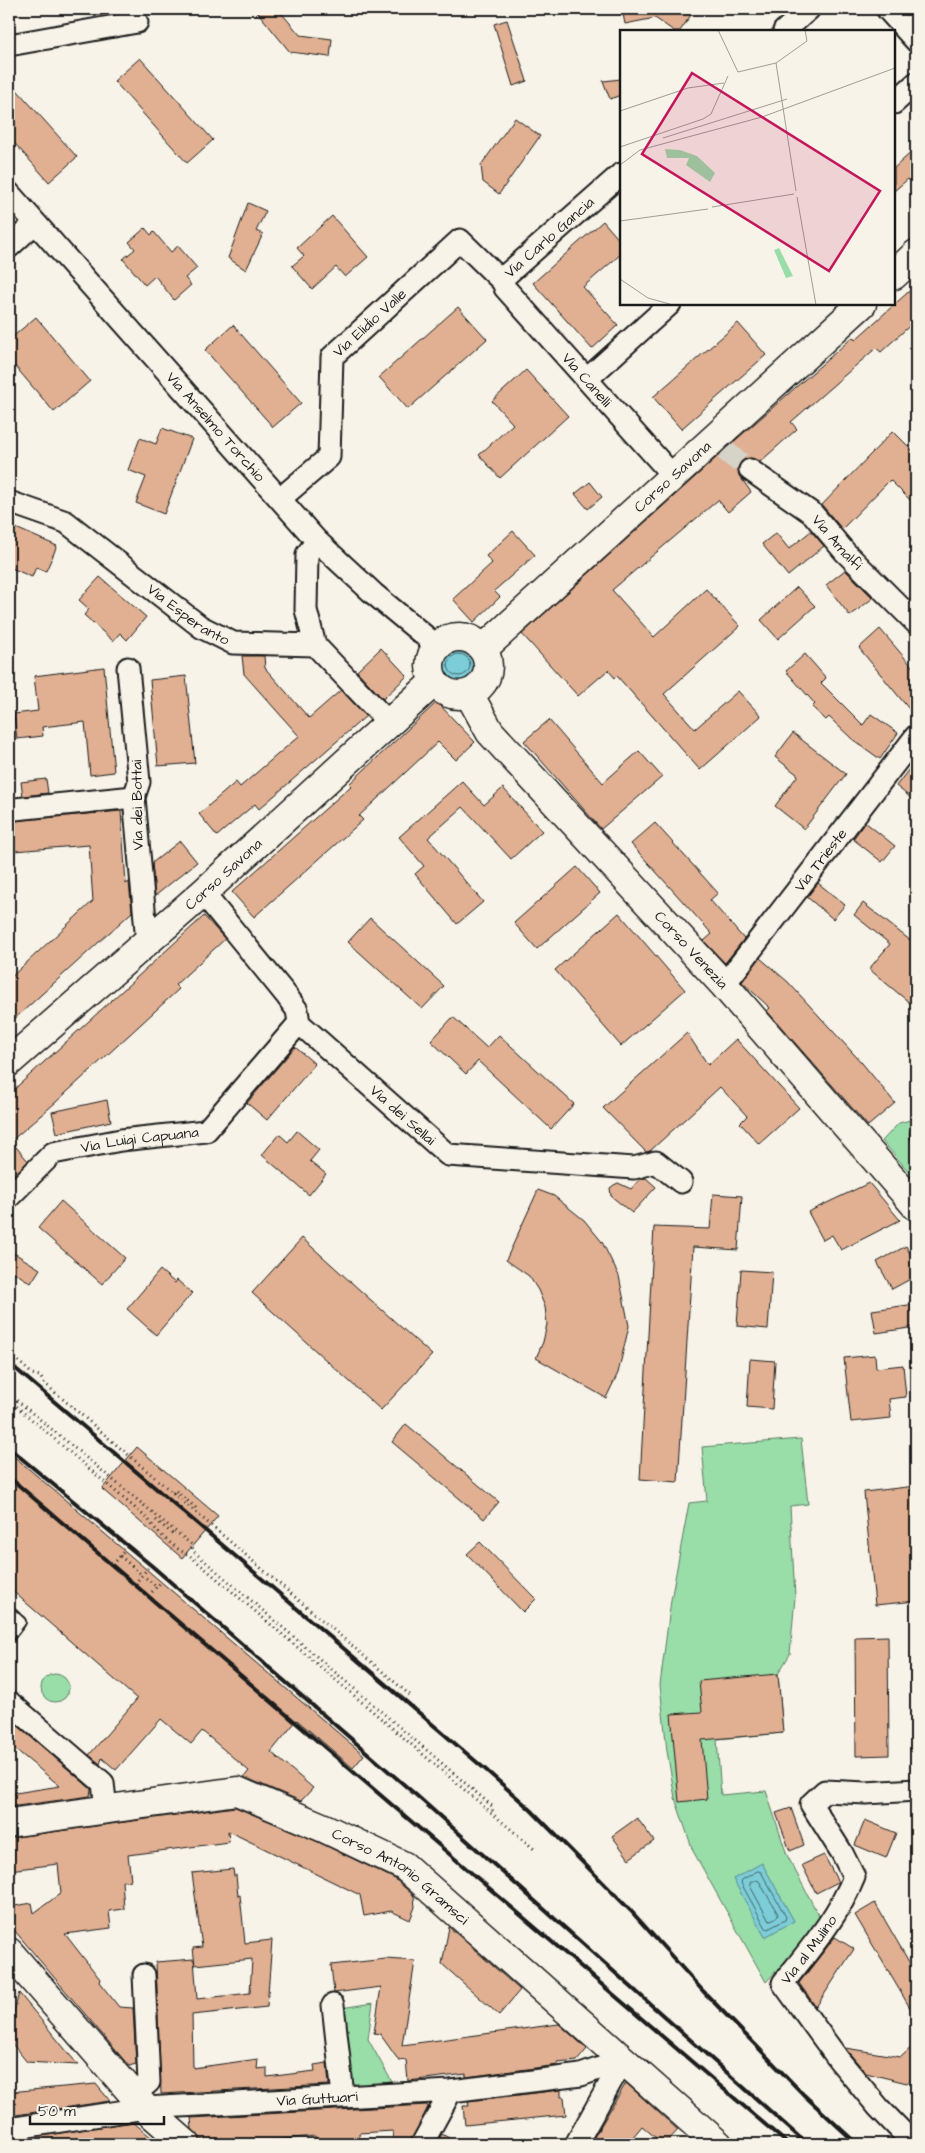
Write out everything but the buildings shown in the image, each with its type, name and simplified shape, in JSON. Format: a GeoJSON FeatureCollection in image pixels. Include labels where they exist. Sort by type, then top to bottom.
{"type":"FeatureCollection","features":[{"type":"Feature","properties":{"kind":"main road"},"geometry":{"type":"LineString","coordinates":[[895,273],[916,254]]}},
{"type":"Feature","properties":{"kind":"main road","name":"Corso Savona"},"geometry":{"type":"LineString","coordinates":[[483,649],[673,476],[719,445],[861,305]]}},
{"type":"Feature","properties":{"kind":"main road"},"geometry":{"type":"LineString","coordinates":[[460,636],[477,642],[483,649],[488,666],[487,675],[483,683],[469,694],[459,696],[449,694],[434,682],[429,664],[437,646],[452,637],[460,636]]}},
{"type":"Feature","properties":{"kind":"main road","name":"Corso Savona"},"geometry":{"type":"LineString","coordinates":[[9,1062],[203,893],[434,682]]}},
{"type":"Feature","properties":{"kind":"main road","name":"Corso Venezia"},"geometry":{"type":"LineString","coordinates":[[469,694],[490,732],[724,985],[916,1206]]}},
{"type":"Feature","properties":{"kind":"main road","name":"Corso Antonio Gramsci"},"geometry":{"type":"LineString","coordinates":[[9,1823],[237,1791],[324,1828],[404,1866],[718,2144]]}},
{"type":"Feature","properties":{"kind":"main road"},"geometry":{"type":"LineString","coordinates":[[9,1952],[140,2102],[186,2144]]}},
{"type":"Feature","properties":{"kind":"street"},"geometry":{"type":"LineString","coordinates":[[785,30],[809,9]]}},
{"type":"Feature","properties":{"kind":"street"},"geometry":{"type":"LineString","coordinates":[[887,9],[916,41]]}},
{"type":"Feature","properties":{"kind":"street"},"geometry":{"type":"LineString","coordinates":[[9,45],[137,22]]}},
{"type":"Feature","properties":{"kind":"street"},"geometry":{"type":"LineString","coordinates":[[895,102],[916,82]]}},
{"type":"Feature","properties":{"kind":"street","name":"Via Carlo Gancia"},"geometry":{"type":"LineString","coordinates":[[503,282],[505,276],[620,175]]}},
{"type":"Feature","properties":{"kind":"street","name":"Via Anselmo Torchio"},"geometry":{"type":"LineString","coordinates":[[9,193],[281,498],[317,541],[374,594],[437,646]]}},
{"type":"Feature","properties":{"kind":"street"},"geometry":{"type":"LineString","coordinates":[[9,247],[35,223]]}},
{"type":"Feature","properties":{"kind":"street","name":"Via Elidio Valle"},"geometry":{"type":"LineString","coordinates":[[281,498],[329,457],[332,357],[460,240],[503,282]]}},
{"type":"Feature","properties":{"kind":"street","name":"Via Canelli"},"geometry":{"type":"LineString","coordinates":[[503,282],[505,288],[673,476]]}},
{"type":"Feature","properties":{"kind":"street"},"geometry":{"type":"LineString","coordinates":[[586,379],[669,305]]}},
{"type":"Feature","properties":{"kind":"street","name":"Via Amalfi"},"geometry":{"type":"LineString","coordinates":[[750,470],[813,514],[844,552],[916,623]]}},
{"type":"Feature","properties":{"kind":"street","name":"Via Esperanto"},"geometry":{"type":"LineString","coordinates":[[9,502],[66,522],[201,627],[232,643],[315,645]]}},
{"type":"Feature","properties":{"kind":"street"},"geometry":{"type":"LineString","coordinates":[[317,541],[306,554],[306,610],[315,645],[389,723]]}},
{"type":"Feature","properties":{"kind":"street","name":"Via dei Bottai"},"geometry":{"type":"LineString","coordinates":[[128,668],[139,782],[134,797],[147,942]]}},
{"type":"Feature","properties":{"kind":"street","name":"Via Trieste"},"geometry":{"type":"LineString","coordinates":[[724,985],[916,736]]}},
{"type":"Feature","properties":{"kind":"street"},"geometry":{"type":"LineString","coordinates":[[15,808],[134,797]]}},
{"type":"Feature","properties":{"kind":"street","name":"Via dei Sellai"},"geometry":{"type":"LineString","coordinates":[[203,893],[286,995],[296,1010],[299,1023],[448,1155],[634,1168],[656,1162],[682,1182]]}},
{"type":"Feature","properties":{"kind":"street","name":"Via Luigi Capuana"},"geometry":{"type":"LineString","coordinates":[[9,1197],[53,1153],[121,1140],[206,1131],[299,1023]]}},
{"type":"Feature","properties":{"kind":"street"},"geometry":{"type":"LineString","coordinates":[[9,1702],[103,1783],[106,1809]]}},
{"type":"Feature","properties":{"kind":"street","name":"Via al Mulino"},"geometry":{"type":"LineString","coordinates":[[914,2144],[839,2060],[783,1983],[824,1932],[847,1896],[854,1877],[842,1853],[811,1804],[825,1791],[866,1793],[916,1790]]}},
{"type":"Feature","properties":{"kind":"street"},"geometry":{"type":"LineString","coordinates":[[140,2102],[150,2082],[144,1975]]}},
{"type":"Feature","properties":{"kind":"street"},"geometry":{"type":"LineString","coordinates":[[333,2005],[343,2096]]}},
{"type":"Feature","properties":{"kind":"street"},"geometry":{"type":"LineString","coordinates":[[576,2144],[623,2060]]}},
{"type":"Feature","properties":{"kind":"street","name":"Via Guttuari"},"geometry":{"type":"LineString","coordinates":[[9,2129],[140,2102],[451,2091],[581,2075],[623,2060]]}},
{"type":"Feature","properties":{"kind":"street"},"geometry":{"type":"LineString","coordinates":[[422,2144],[451,2091]]}},
{"type":"Feature","properties":{"kind":"lane"},"geometry":{"type":"LineString","coordinates":[[9,1612],[20,1622],[9,1636]]}},
{"type":"Feature","properties":{"kind":"path"},"geometry":{"type":"LineString","coordinates":[[18,1361],[32,1374],[40,1376],[44,1383],[173,1493],[175,1490],[412,1696]]}},
{"type":"Feature","properties":{"kind":"path"},"geometry":{"type":"LineString","coordinates":[[9,1394],[176,1536],[192,1546],[193,1550],[492,1806],[493,1813]]}},
{"type":"Feature","properties":{"kind":"path"},"geometry":{"type":"LineString","coordinates":[[9,1400],[149,1520],[151,1525],[170,1542],[188,1554],[534,1849]]}},
{"type":"Feature","properties":{"kind":"path"},"geometry":{"type":"LineString","coordinates":[[151,1525],[157,1519]]}},
{"type":"Feature","properties":{"kind":"path"},"geometry":{"type":"LineString","coordinates":[[170,1542],[176,1536]]}},
{"type":"Feature","properties":{"kind":"path"},"geometry":{"type":"LineString","coordinates":[[116,1561],[125,1550]]}},
{"type":"Feature","properties":{"kind":"path"},"geometry":{"type":"LineString","coordinates":[[120,1556],[157,1587]]}},
{"type":"Feature","properties":{"kind":"path"},"geometry":{"type":"LineString","coordinates":[[138,1580],[148,1568]]}},
{"type":"Feature","properties":{"kind":"path"},"geometry":{"type":"LineString","coordinates":[[152,1592],[162,1581]]}},
{"type":"Feature","properties":{"kind":"green space"},"geometry":{"type":"Polygon","coordinates":[[[914,1119],[910,1138],[916,1153],[916,1180],[882,1141],[899,1123],[914,1119]]]}},
{"type":"Feature","properties":{"kind":"green space"},"geometry":{"type":"Polygon","coordinates":[[[801,1439],[808,1504],[790,1506],[795,1597],[790,1654],[778,1674],[783,1733],[717,1739],[721,1795],[766,1791],[787,1855],[822,1922],[766,1982],[693,1851],[675,1798],[667,1751],[660,1685],[671,1600],[689,1503],[707,1501],[702,1447],[801,1439]]]}},
{"type":"Feature","properties":{"kind":"green space"},"geometry":{"type":"Polygon","coordinates":[[[55,1674],[65,1678],[69,1688],[65,1698],[55,1702],[45,1698],[41,1688],[45,1678],[55,1674]]]}},
{"type":"Feature","properties":{"kind":"green space"},"geometry":{"type":"Polygon","coordinates":[[[373,2003],[368,2039],[392,2082],[350,2086],[341,2008],[373,2003]]]}},
{"type":"Feature","properties":{"kind":"water"},"geometry":{"type":"Polygon","coordinates":[[[459,649],[465,650],[470,654],[474,659],[474,671],[470,676],[465,680],[459,681],[453,680],[448,676],[444,671],[443,665],[444,659],[448,654],[453,650],[459,649]]]}},
{"type":"Feature","properties":{"kind":"water"},"geometry":{"type":"Polygon","coordinates":[[[762,1863],[794,1921],[765,1937],[733,1879],[762,1863]]]}},
{"type":"Feature","properties":{"kind":"tunnel"},"geometry":{"type":"LineString","coordinates":[[724,450],[750,470]]}},
{"type":"Feature","properties":{"kind":"railway"},"geometry":{"type":"LineString","coordinates":[[9,1363],[531,1810],[631,1911],[703,1991],[805,2096],[857,2144]]}},
{"type":"Feature","properties":{"kind":"railway"},"geometry":{"type":"LineString","coordinates":[[9,1448],[152,1566],[416,1795],[807,2144]]}},
{"type":"Feature","properties":{"kind":"railway"},"geometry":{"type":"LineString","coordinates":[[9,1477],[788,2144]]}}]}
